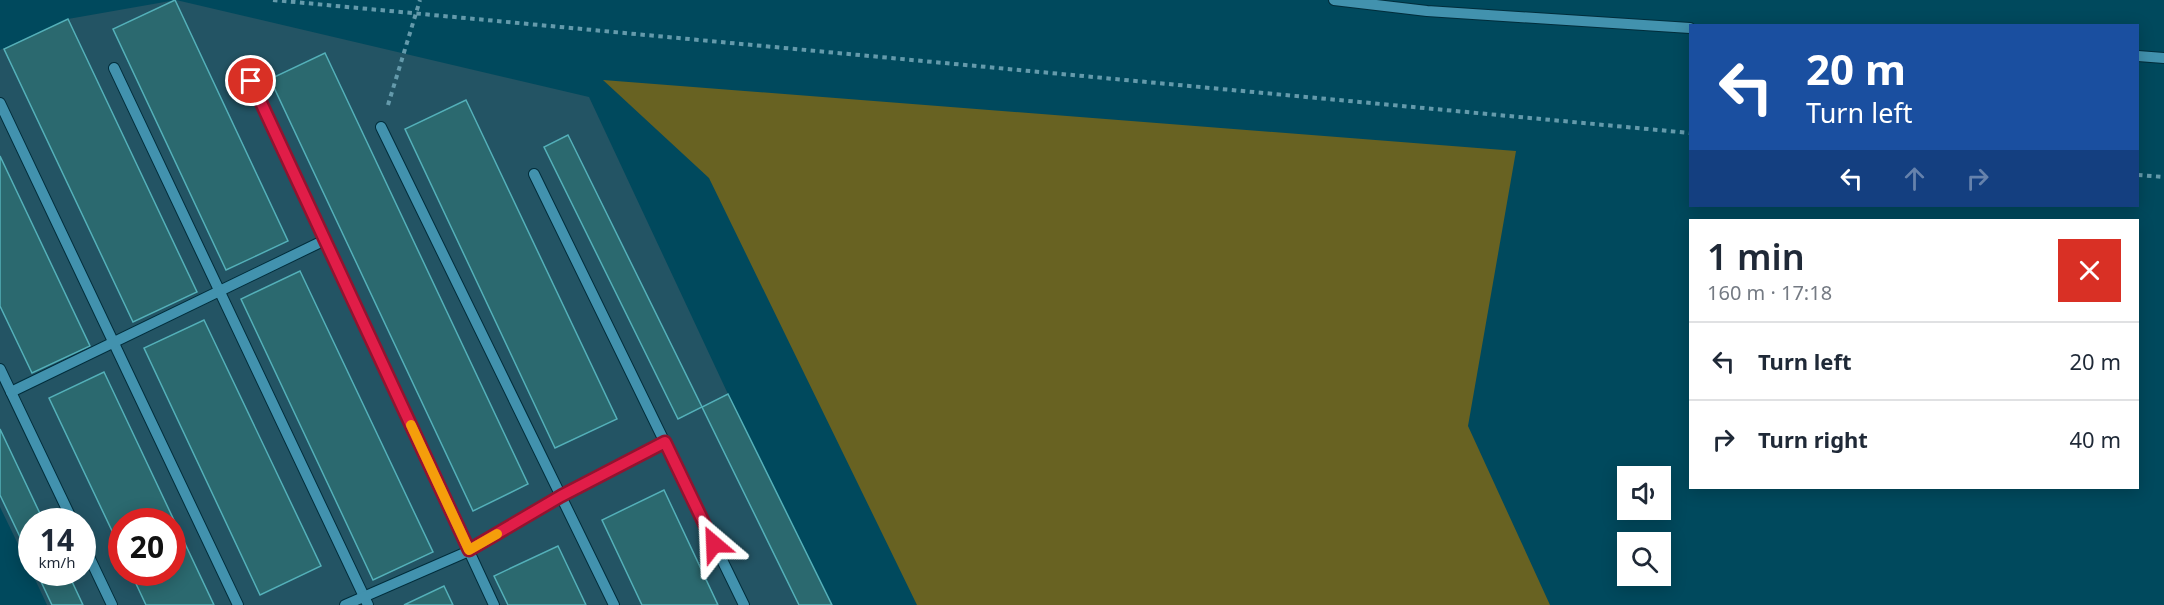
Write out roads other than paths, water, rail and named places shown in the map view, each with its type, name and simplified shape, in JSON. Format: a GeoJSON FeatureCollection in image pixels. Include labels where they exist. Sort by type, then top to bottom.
{"type":"FeatureCollection","features":[{"type":"Feature","properties":{"kind":"lane"},"geometry":{"type":"LineString","coordinates":[[1334,0],[1689,28]]}},
{"type":"Feature","properties":{"kind":"lane"},"geometry":{"type":"LineString","coordinates":[[2139,56],[2164,58]]}},
{"type":"Feature","properties":{"kind":"lane"},"geometry":{"type":"LineString","coordinates":[[114,68],[366,601]]}},
{"type":"Feature","properties":{"kind":"lane"},"geometry":{"type":"LineString","coordinates":[[251,81],[494,605]]}},
{"type":"Feature","properties":{"kind":"lane"},"geometry":{"type":"LineString","coordinates":[[0,103],[238,605]]}},
{"type":"Feature","properties":{"kind":"lane"},"geometry":{"type":"LineString","coordinates":[[381,127],[614,605]]}},
{"type":"Feature","properties":{"kind":"lane"},"geometry":{"type":"LineString","coordinates":[[534,174],[744,605]]}},
{"type":"Feature","properties":{"kind":"lane"},"geometry":{"type":"LineString","coordinates":[[11,392],[324,240]]}},
{"type":"Feature","properties":{"kind":"lane"},"geometry":{"type":"LineString","coordinates":[[0,369],[66,508]]}},
{"type":"Feature","properties":{"kind":"lane"},"geometry":{"type":"LineString","coordinates":[[345,605],[366,601],[469,550],[561,496],[665,442]]}},
{"type":"Feature","properties":{"kind":"lane"},"geometry":{"type":"LineString","coordinates":[[96,571],[112,605]]}}]}
